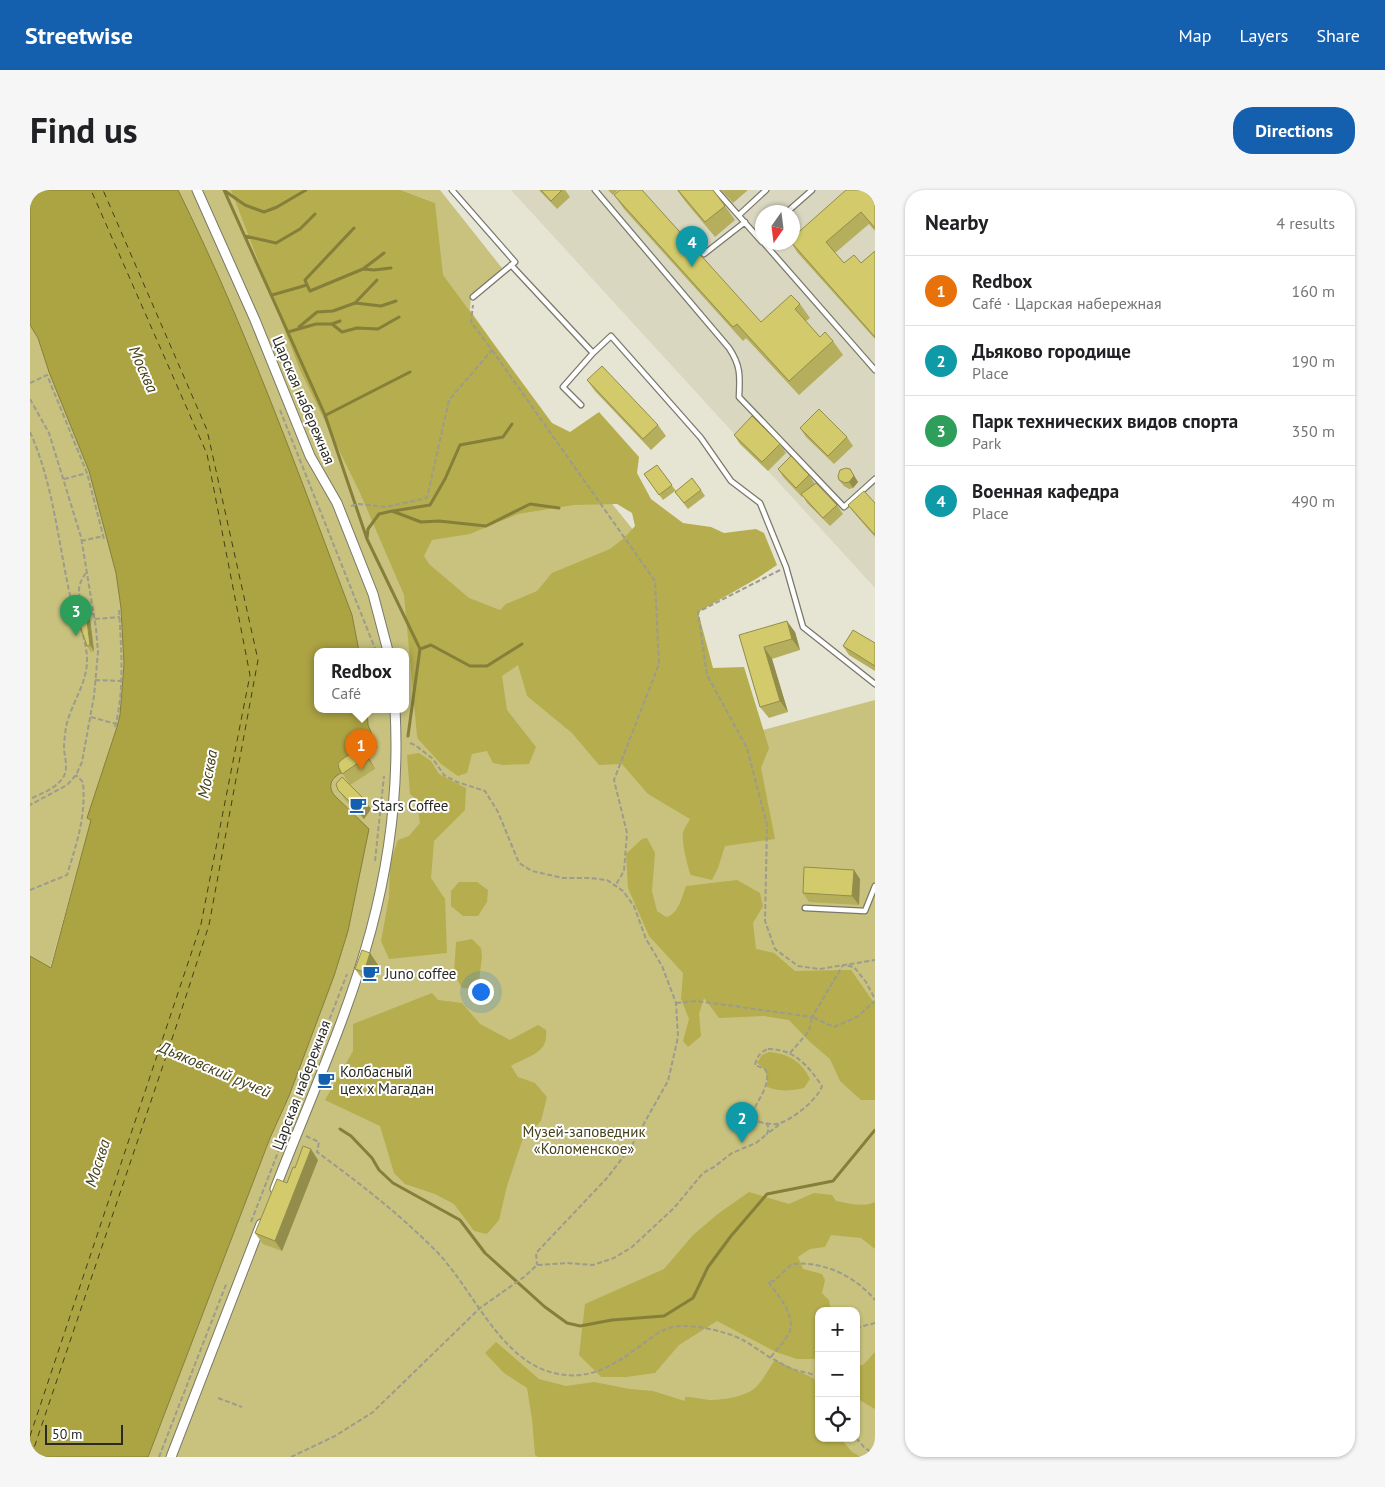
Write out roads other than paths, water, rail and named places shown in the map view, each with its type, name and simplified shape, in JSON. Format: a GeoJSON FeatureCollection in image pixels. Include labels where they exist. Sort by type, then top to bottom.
{"type":"FeatureCollection","features":[{"type":"Feature","properties":{"kind":"street","name":"Царская набережная"},"geometry":{"type":"LineString","coordinates":[[197,190],[254,320],[310,456],[337,503],[373,594],[387,648]]}},
{"type":"Feature","properties":{"kind":"street","name":"Царская набережная"},"geometry":{"type":"LineString","coordinates":[[273,1194],[356,978],[378,900],[392,801],[396,746],[395,713]]}},
{"type":"Feature","properties":{"kind":"street"},"geometry":{"type":"LineString","coordinates":[[171,1457],[266,1212]]}},
{"type":"Feature","properties":{"kind":"lane"},"geometry":{"type":"LineString","coordinates":[[452,190],[515,262],[474,297]]}},
{"type":"Feature","properties":{"kind":"lane"},"geometry":{"type":"LineString","coordinates":[[595,190],[729,348],[737,360],[740,372],[739,397],[844,507],[875,479]]}},
{"type":"Feature","properties":{"kind":"lane"},"geometry":{"type":"LineString","coordinates":[[716,190],[755,232]]}},
{"type":"Feature","properties":{"kind":"lane"},"geometry":{"type":"LineString","coordinates":[[739,215],[766,190]]}},
{"type":"Feature","properties":{"kind":"lane"},"geometry":{"type":"LineString","coordinates":[[795,205],[812,190]]}},
{"type":"Feature","properties":{"kind":"lane"},"geometry":{"type":"LineString","coordinates":[[704,254],[745,222]]}},
{"type":"Feature","properties":{"kind":"lane"},"geometry":{"type":"LineString","coordinates":[[771,250],[875,370]]}},
{"type":"Feature","properties":{"kind":"lane"},"geometry":{"type":"LineString","coordinates":[[511,265],[593,353]]}},
{"type":"Feature","properties":{"kind":"lane"},"geometry":{"type":"LineString","coordinates":[[581,405],[563,387],[611,336],[701,438],[732,481],[760,503],[786,567],[803,627],[875,684]]}},
{"type":"Feature","properties":{"kind":"lane"},"geometry":{"type":"LineString","coordinates":[[805,908],[865,911],[875,886]]}},
{"type":"Feature","properties":{"kind":"water","name":"Москва"},"geometry":{"type":"Polygon","coordinates":[[[30,190],[178,190],[249,347],[352,615],[358,648],[314,648],[314,713],[367,713],[368,725],[377,747],[335,777],[331,784],[334,795],[369,829],[348,931],[334,976],[289,1096],[270,1138],[148,1457],[30,1457],[30,956],[51,968],[91,820],[87,818],[120,715],[124,664],[121,608],[116,573],[89,471],[49,372],[38,338],[30,325],[30,190]]]}},
{"type":"Feature","properties":{"kind":"waterway"},"geometry":{"type":"LineString","coordinates":[[224,190],[325,415],[367,539],[420,649],[408,736]]}},
{"type":"Feature","properties":{"kind":"waterway"},"geometry":{"type":"LineString","coordinates":[[225,191],[245,205],[264,212],[277,207],[306,190]]}},
{"type":"Feature","properties":{"kind":"waterway"},"geometry":{"type":"LineString","coordinates":[[245,236],[276,243],[300,229],[315,214]]}},
{"type":"Feature","properties":{"kind":"waterway"},"geometry":{"type":"LineString","coordinates":[[307,285],[305,280],[354,228]]}},
{"type":"Feature","properties":{"kind":"waterway"},"geometry":{"type":"LineString","coordinates":[[363,269],[384,253]]}},
{"type":"Feature","properties":{"kind":"waterway"},"geometry":{"type":"LineString","coordinates":[[272,295],[307,285],[310,291],[363,269],[391,268]]}},
{"type":"Feature","properties":{"kind":"waterway"},"geometry":{"type":"LineString","coordinates":[[355,303],[377,280]]}},
{"type":"Feature","properties":{"kind":"waterway"},"geometry":{"type":"LineString","coordinates":[[299,327],[317,312],[333,311],[355,303],[381,306],[396,301]]}},
{"type":"Feature","properties":{"kind":"waterway"},"geometry":{"type":"LineString","coordinates":[[288,332],[316,324],[332,324],[342,332],[357,328],[378,329],[399,317]]}},
{"type":"Feature","properties":{"kind":"waterway"},"geometry":{"type":"LineString","coordinates":[[332,324],[340,321]]}},
{"type":"Feature","properties":{"kind":"waterway"},"geometry":{"type":"LineString","coordinates":[[326,415],[410,372]]}},
{"type":"Feature","properties":{"kind":"waterway"},"geometry":{"type":"LineString","coordinates":[[393,511],[430,505],[445,479],[460,445],[503,437],[512,424]]}},
{"type":"Feature","properties":{"kind":"waterway"},"geometry":{"type":"LineString","coordinates":[[367,538],[368,529],[379,514],[392,511],[421,522],[439,521],[486,526],[530,504],[559,508]]}},
{"type":"Feature","properties":{"kind":"waterway"},"geometry":{"type":"LineString","coordinates":[[420,649],[431,645],[470,666],[487,666],[522,644]]}},
{"type":"Feature","properties":{"kind":"waterway","name":"Дьяковский ручей"},"geometry":{"type":"LineString","coordinates":[[340,1129],[351,1136],[372,1158],[379,1170],[393,1183],[460,1220],[485,1253],[545,1307],[567,1323],[580,1326],[612,1320],[664,1316],[693,1298],[708,1267],[731,1236],[767,1194],[833,1181],[875,1130]]}},
{"type":"Feature","properties":{"kind":"place","name":"Военная кафедра"},"geometry":{"type":"Point","coordinates":[692,267]}},
{"type":"Feature","properties":{"kind":"place","name":"Парк технических видов спорта"},"geometry":{"type":"Point","coordinates":[76,636]}},
{"type":"Feature","properties":{"kind":"place","name":"Redbox"},"geometry":{"type":"Point","coordinates":[361,770]}},
{"type":"Feature","properties":{"kind":"place","name":"Stars Coffee"},"geometry":{"type":"Point","coordinates":[358,805]}},
{"type":"Feature","properties":{"kind":"place","name":"Juno coffee"},"geometry":{"type":"Point","coordinates":[371,973]}},
{"type":"Feature","properties":{"kind":"place","name":"Колбасный цех x Магадан"},"geometry":{"type":"Point","coordinates":[326,1080]}},
{"type":"Feature","properties":{"kind":"place","name":"Дьяково городище"},"geometry":{"type":"Point","coordinates":[742,1143]}},
{"type":"Feature","properties":{"kind":"park label","name":"Музей-заповедник «Коломенское»"},"geometry":{"type":"Point","coordinates":[584,1140]}}]}
